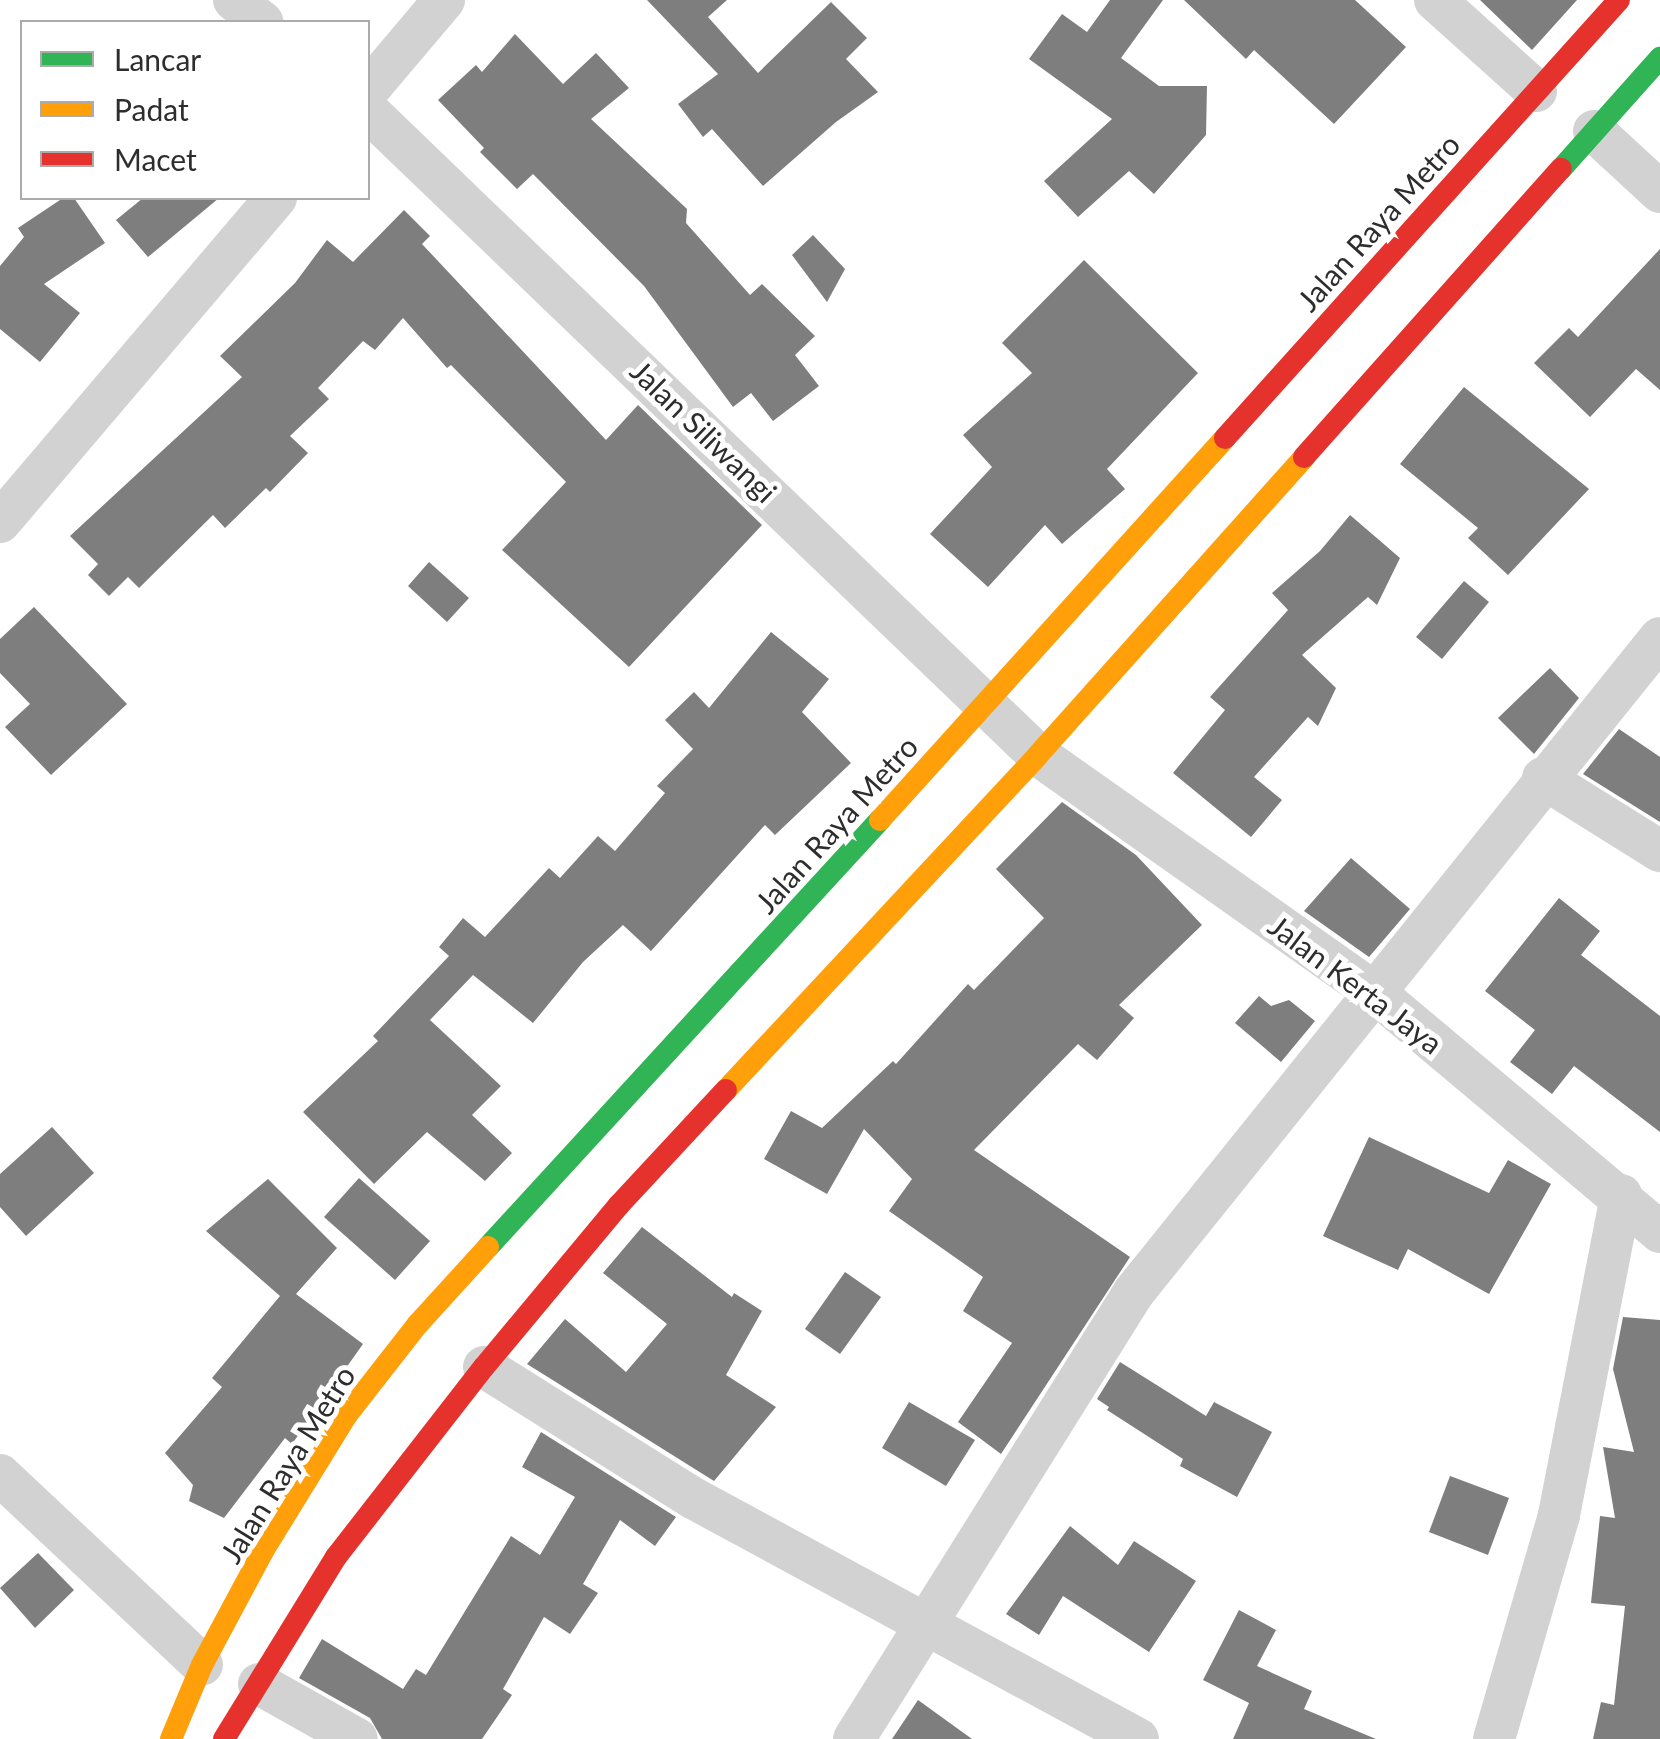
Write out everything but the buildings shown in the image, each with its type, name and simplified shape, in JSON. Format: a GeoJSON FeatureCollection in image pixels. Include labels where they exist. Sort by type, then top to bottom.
{"type":"FeatureCollection","features":[{"type":"Feature","properties":{"kind":"highway","name":"Jalan Raya Metro"},"geometry":{"type":"LineString","coordinates":[[171,1739],[202,1666],[264,1550],[346,1416],[418,1324],[985,706],[1619,0]]}},
{"type":"Feature","properties":{"kind":"highway"},"geometry":{"type":"LineString","coordinates":[[224,1739],[336,1557],[484,1366],[619,1205],[1038,754],[1660,58]]}},
{"type":"Feature","properties":{"kind":"street"},"geometry":{"type":"LineString","coordinates":[[234,0],[259,20]]}},
{"type":"Feature","properties":{"kind":"street"},"geometry":{"type":"LineString","coordinates":[[370,88],[444,0]]}},
{"type":"Feature","properties":{"kind":"street"},"geometry":{"type":"LineString","coordinates":[[1435,0],[1536,91]]}},
{"type":"Feature","properties":{"kind":"street","name":"Jalan Siliwangi"},"geometry":{"type":"LineString","coordinates":[[370,113],[650,377],[1038,754]]}},
{"type":"Feature","properties":{"kind":"street"},"geometry":{"type":"LineString","coordinates":[[1594,131],[1660,192]]}},
{"type":"Feature","properties":{"kind":"street"},"geometry":{"type":"LineString","coordinates":[[0,522],[274,200]]}},
{"type":"Feature","properties":{"kind":"street"},"geometry":{"type":"LineString","coordinates":[[854,1739],[1134,1292],[1543,778],[1660,638]]}},
{"type":"Feature","properties":{"kind":"street","name":"Jalan Kerta Jaya"},"geometry":{"type":"LineString","coordinates":[[1038,754],[1373,991],[1621,1195],[1660,1232]]}},
{"type":"Feature","properties":{"kind":"street"},"geometry":{"type":"LineString","coordinates":[[1543,778],[1660,851]]}},
{"type":"Feature","properties":{"kind":"street"},"geometry":{"type":"LineString","coordinates":[[1494,1739],[1559,1515],[1621,1195]]}},
{"type":"Feature","properties":{"kind":"street"},"geometry":{"type":"LineString","coordinates":[[484,1366],[692,1498],[929,1622],[1138,1739]]}},
{"type":"Feature","properties":{"kind":"street"},"geometry":{"type":"LineString","coordinates":[[0,1475],[202,1666]]}},
{"type":"Feature","properties":{"kind":"street"},"geometry":{"type":"LineString","coordinates":[[259,1684],[357,1739]]}},
{"type":"Feature","properties":{"kind":"traffic: fast"},"geometry":{"type":"LineString","coordinates":[[1561,169],[1660,58]]}},
{"type":"Feature","properties":{"kind":"traffic: fast"},"geometry":{"type":"LineString","coordinates":[[488,1247],[880,820]]}},
{"type":"Feature","properties":{"kind":"traffic: slow"},"geometry":{"type":"LineString","coordinates":[[880,820],[1225,438]]}},
{"type":"Feature","properties":{"kind":"traffic: slow"},"geometry":{"type":"LineString","coordinates":[[726,1090],[1038,755],[1304,457]]}},
{"type":"Feature","properties":{"kind":"traffic: slow"},"geometry":{"type":"LineString","coordinates":[[171,1739],[202,1665],[263,1551],[346,1416],[418,1324],[488,1247]]}},
{"type":"Feature","properties":{"kind":"traffic: jam"},"geometry":{"type":"LineString","coordinates":[[1225,438],[1619,0]]}},
{"type":"Feature","properties":{"kind":"traffic: jam"},"geometry":{"type":"LineString","coordinates":[[1304,457],[1561,169]]}},
{"type":"Feature","properties":{"kind":"traffic: jam"},"geometry":{"type":"LineString","coordinates":[[224,1739],[336,1557],[484,1367],[619,1205],[726,1090]]}}]}
